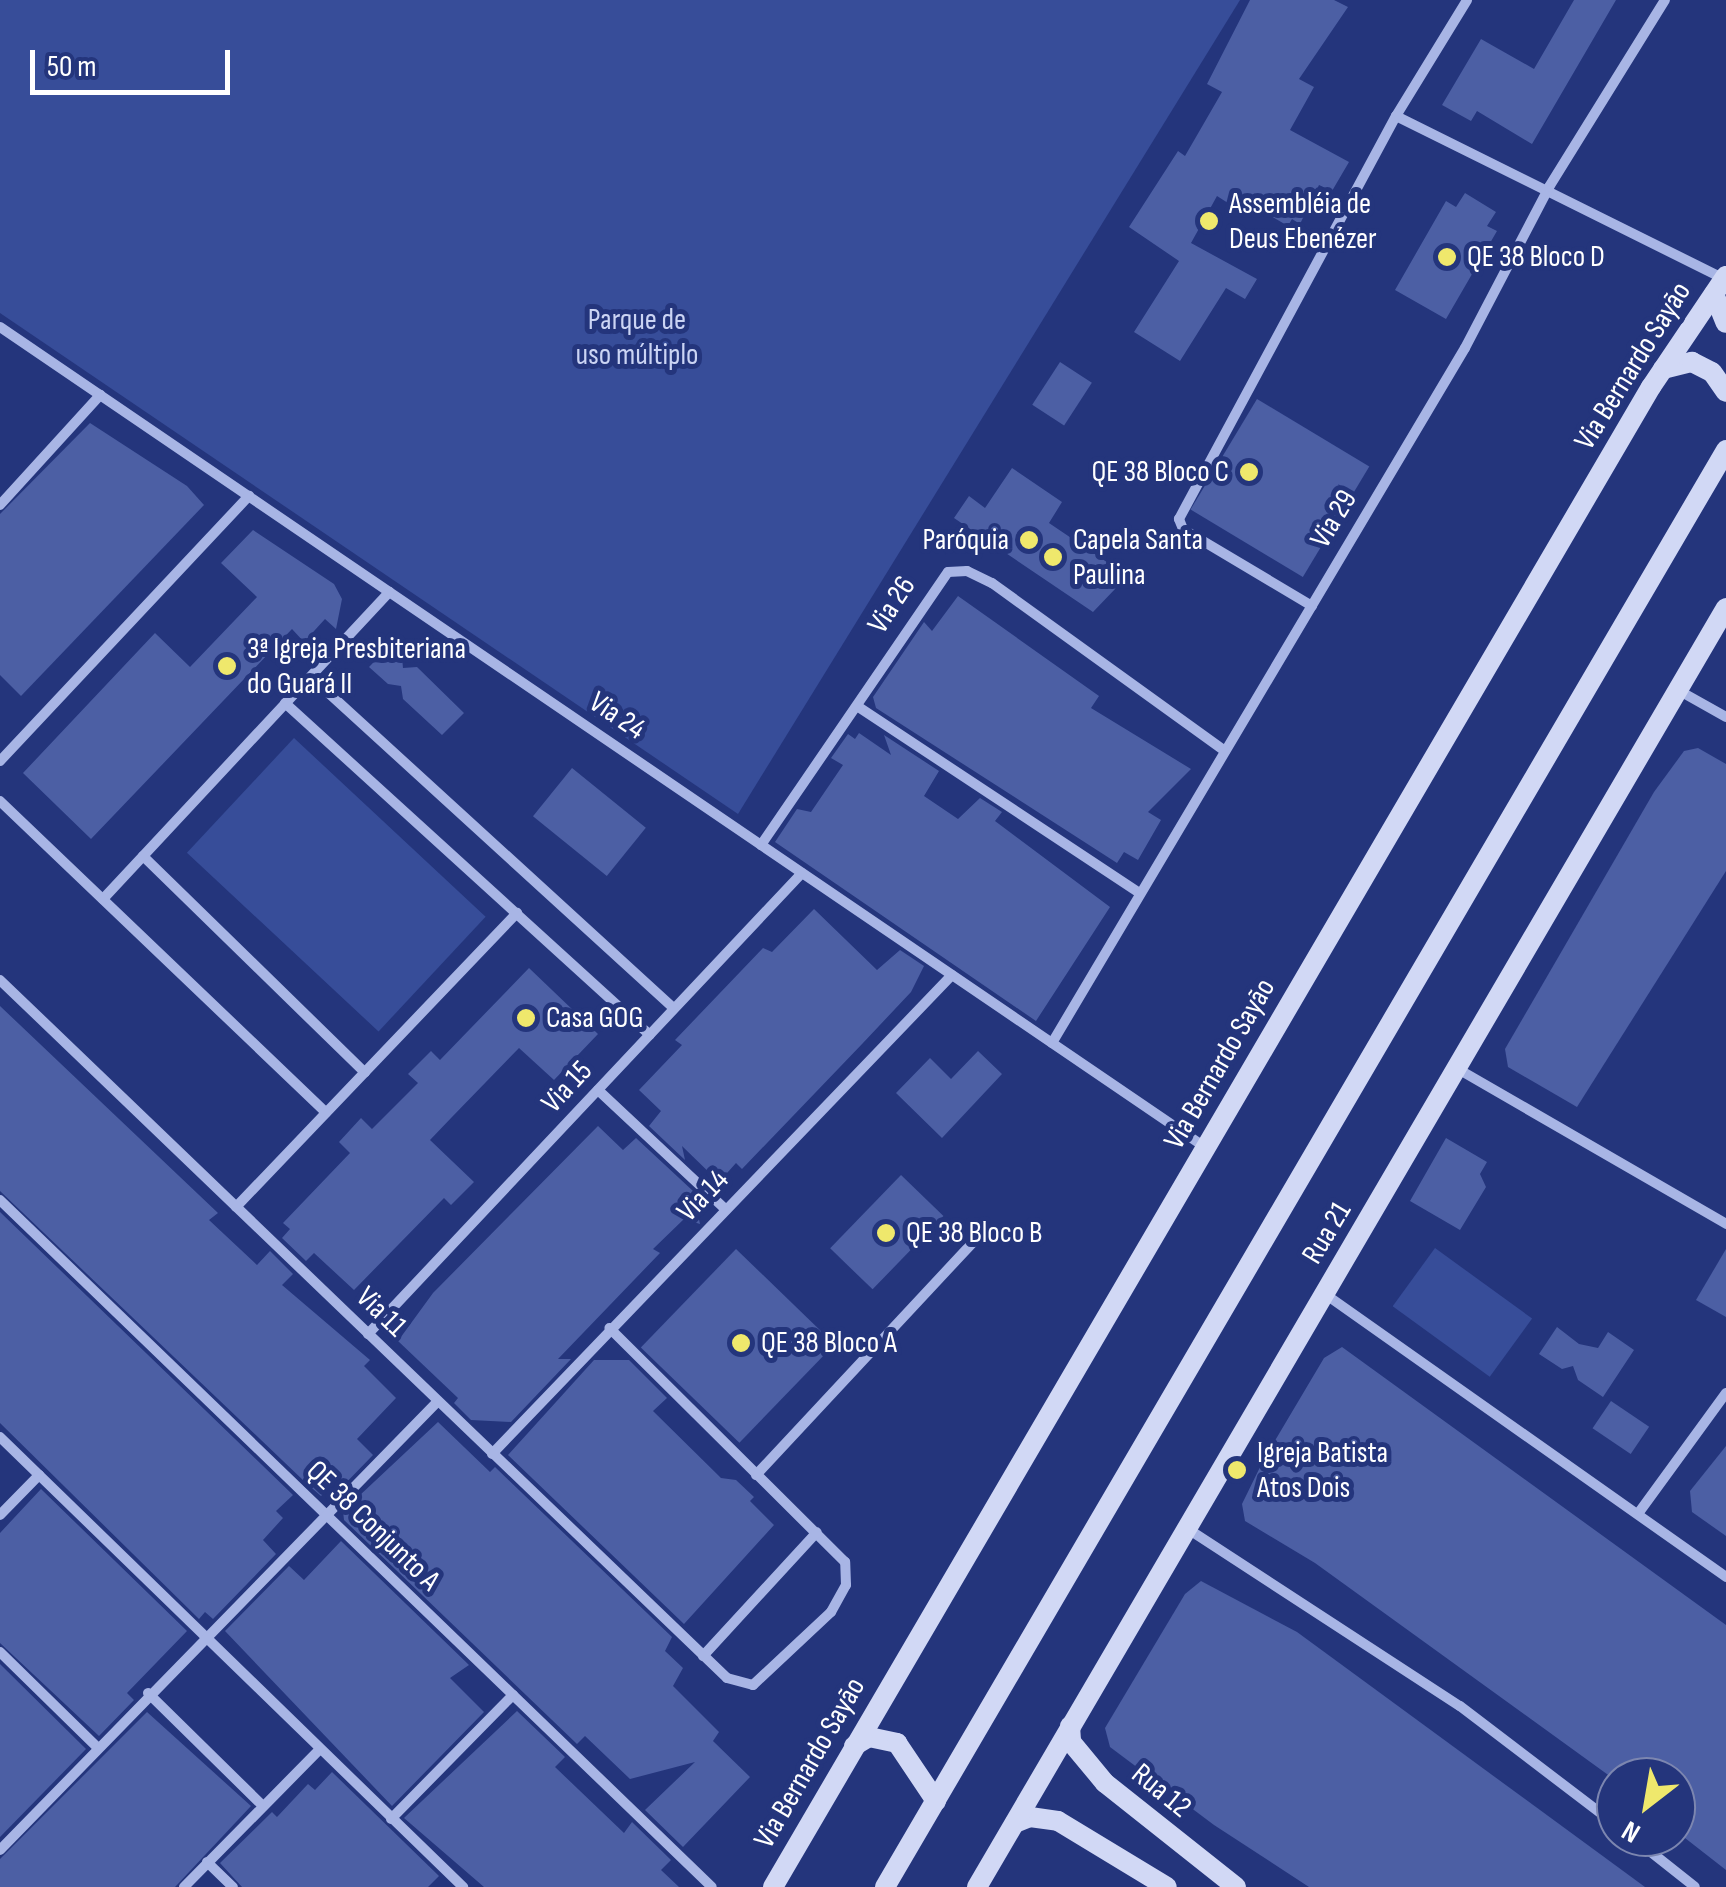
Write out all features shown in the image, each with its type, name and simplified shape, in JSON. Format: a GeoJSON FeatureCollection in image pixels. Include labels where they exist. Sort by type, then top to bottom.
{"type":"FeatureCollection","features":[{"type":"Feature","properties":{"kind":"main road"},"geometry":{"type":"LineString","coordinates":[[1721,283],[1726,323]]}},
{"type":"Feature","properties":{"kind":"main road","name":"Via Bernardo Sayão"},"geometry":{"type":"LineString","coordinates":[[773,1887],[1651,387],[1721,283]]}},
{"type":"Feature","properties":{"kind":"main road"},"geometry":{"type":"LineString","coordinates":[[1651,387],[1665,367],[1684,360],[1712,372],[1726,392]]}},
{"type":"Feature","properties":{"kind":"main road"},"geometry":{"type":"LineString","coordinates":[[885,1887],[1726,450]]}},
{"type":"Feature","properties":{"kind":"main road","name":"Rua 21"},"geometry":{"type":"LineString","coordinates":[[977,1887],[1184,1527],[1326,1294],[1726,608]]}},
{"type":"Feature","properties":{"kind":"main road","name":"Rua 12"},"geometry":{"type":"LineString","coordinates":[[1070,1726],[1071,1742],[1104,1784],[1236,1887]]}},
{"type":"Feature","properties":{"kind":"main road"},"geometry":{"type":"LineString","coordinates":[[850,1752],[868,1738],[896,1744],[936,1801]]}},
{"type":"Feature","properties":{"kind":"main road"},"geometry":{"type":"LineString","coordinates":[[1015,1822],[1058,1821],[1167,1887]]}},
{"type":"Feature","properties":{"kind":"street"},"geometry":{"type":"LineString","coordinates":[[1312,606],[1182,530],[1180,519],[1396,116],[1466,0]]}},
{"type":"Feature","properties":{"kind":"street","name":"Via 29"},"geometry":{"type":"LineString","coordinates":[[1052,1043],[1465,348],[1549,187],[1665,0]]}},
{"type":"Feature","properties":{"kind":"street"},"geometry":{"type":"LineString","coordinates":[[1396,116],[1549,187],[1721,283]]}},
{"type":"Feature","properties":{"kind":"street","name":"Via 24"},"geometry":{"type":"LineString","coordinates":[[0,327],[1205,1147]]}},
{"type":"Feature","properties":{"kind":"street"},"geometry":{"type":"LineString","coordinates":[[0,504],[100,395]]}},
{"type":"Feature","properties":{"kind":"street"},"geometry":{"type":"LineString","coordinates":[[0,762],[249,496]]}},
{"type":"Feature","properties":{"kind":"street","name":"Via 26"},"geometry":{"type":"LineString","coordinates":[[761,845],[940,579],[967,571],[1225,751]]}},
{"type":"Feature","properties":{"kind":"street"},"geometry":{"type":"LineString","coordinates":[[104,899],[390,592]]}},
{"type":"Feature","properties":{"kind":"street"},"geometry":{"type":"LineString","coordinates":[[311,677],[674,1008]]}},
{"type":"Feature","properties":{"kind":"street"},"geometry":{"type":"LineString","coordinates":[[1678,690],[1726,718]]}},
{"type":"Feature","properties":{"kind":"street"},"geometry":{"type":"LineString","coordinates":[[286,703],[650,1035]]}},
{"type":"Feature","properties":{"kind":"street"},"geometry":{"type":"LineString","coordinates":[[857,706],[1140,893]]}},
{"type":"Feature","properties":{"kind":"street"},"geometry":{"type":"LineString","coordinates":[[0,801],[326,1112]]}},
{"type":"Feature","properties":{"kind":"street"},"geometry":{"type":"LineString","coordinates":[[144,856],[364,1073]]}},
{"type":"Feature","properties":{"kind":"street","name":"Via 15"},"geometry":{"type":"LineString","coordinates":[[368,1334],[802,873]]}},
{"type":"Feature","properties":{"kind":"street"},"geometry":{"type":"LineString","coordinates":[[236,1207],[517,913]]}},
{"type":"Feature","properties":{"kind":"street","name":"Via 14"},"geometry":{"type":"LineString","coordinates":[[492,1454],[952,975]]}},
{"type":"Feature","properties":{"kind":"street","name":"Via 11"},"geometry":{"type":"LineString","coordinates":[[1,984],[727,1678],[744,1686],[768,1678],[842,1596],[846,1562],[818,1532]]}},
{"type":"Feature","properties":{"kind":"street"},"geometry":{"type":"LineString","coordinates":[[1458,1070],[1726,1224]]}},
{"type":"Feature","properties":{"kind":"street"},"geometry":{"type":"LineString","coordinates":[[598,1090],[725,1209]]}},
{"type":"Feature","properties":{"kind":"street","name":"QE 38 Conjunto A"},"geometry":{"type":"LineString","coordinates":[[0,1200],[712,1887]]}},
{"type":"Feature","properties":{"kind":"street"},"geometry":{"type":"LineString","coordinates":[[756,1476],[974,1241]]}},
{"type":"Feature","properties":{"kind":"street"},"geometry":{"type":"LineString","coordinates":[[1326,1294],[1640,1511],[1726,1577]]}},
{"type":"Feature","properties":{"kind":"street"},"geometry":{"type":"LineString","coordinates":[[609,1328],[756,1476],[818,1532],[703,1656]]}},
{"type":"Feature","properties":{"kind":"street"},"geometry":{"type":"LineString","coordinates":[[1640,1511],[1726,1393]]}},
{"type":"Feature","properties":{"kind":"street"},"geometry":{"type":"LineString","coordinates":[[0,1850],[148,1693],[208,1642],[437,1402]]}},
{"type":"Feature","properties":{"kind":"street"},"geometry":{"type":"LineString","coordinates":[[0,1437],[463,1887]]}},
{"type":"Feature","properties":{"kind":"street"},"geometry":{"type":"LineString","coordinates":[[0,1515],[39,1475]]}},
{"type":"Feature","properties":{"kind":"street"},"geometry":{"type":"LineString","coordinates":[[1184,1527],[1444,1695],[1596,1810]]}},
{"type":"Feature","properties":{"kind":"street"},"geometry":{"type":"LineString","coordinates":[[0,1652],[98,1748]]}},
{"type":"Feature","properties":{"kind":"street"},"geometry":{"type":"LineString","coordinates":[[148,1693],[260,1803]]}},
{"type":"Feature","properties":{"kind":"street"},"geometry":{"type":"LineString","coordinates":[[391,1819],[513,1695]]}},
{"type":"Feature","properties":{"kind":"street"},"geometry":{"type":"LineString","coordinates":[[184,1887],[260,1803],[319,1750]]}},
{"type":"Feature","properties":{"kind":"street"},"geometry":{"type":"LineString","coordinates":[[1657,1857],[1695,1887]]}},
{"type":"Feature","properties":{"kind":"street"},"geometry":{"type":"LineString","coordinates":[[207,1862],[234,1887]]}},
{"type":"Feature","properties":{"kind":"green space","name":"Parque de uso múltiplo"},"geometry":{"type":"Polygon","coordinates":[[[0,0],[1240,0],[738,814],[0,313],[0,0]]]}},
{"type":"Feature","properties":{"kind":"green space"},"geometry":{"type":"Polygon","coordinates":[[[294,738],[486,917],[379,1032],[187,853],[294,738]]]}},
{"type":"Feature","properties":{"kind":"green space"},"geometry":{"type":"Polygon","coordinates":[[[1435,1248],[1532,1319],[1490,1377],[1393,1306],[1435,1248]]]}},
{"type":"Feature","properties":{"kind":"building"},"geometry":{"type":"Polygon","coordinates":[[[1250,0],[1334,0],[1348,7],[1299,79],[1314,87],[1290,130],[1349,162],[1332,191],[1319,185],[1300,224],[1292,219],[1288,226],[1233,194],[1228,203],[1217,196],[1191,243],[1257,279],[1245,299],[1226,288],[1180,361],[1134,332],[1179,261],[1129,227],[1178,151],[1185,156],[1222,92],[1207,84],[1250,0]]]}},
{"type":"Feature","properties":{"kind":"building"},"geometry":{"type":"Polygon","coordinates":[[[1574,0],[1616,0],[1532,144],[1477,111],[1471,121],[1442,105],[1481,39],[1534,69],[1574,0]]]}},
{"type":"Feature","properties":{"kind":"building","name":"QE 38 Bloco D"},"geometry":{"type":"Polygon","coordinates":[[[1465,193],[1496,212],[1487,226],[1497,231],[1446,319],[1395,290],[1446,201],[1456,207],[1465,193]]]}},
{"type":"Feature","properties":{"kind":"building"},"geometry":{"type":"Polygon","coordinates":[[[1060,362],[1092,383],[1064,425],[1032,405],[1060,362]]]}},
{"type":"Feature","properties":{"kind":"building"},"geometry":{"type":"Polygon","coordinates":[[[1257,399],[1369,466],[1303,577],[1191,510],[1257,399]]]}},
{"type":"Feature","properties":{"kind":"building"},"geometry":{"type":"Polygon","coordinates":[[[90,423],[187,486],[204,505],[21,696],[0,675],[0,514],[90,423]]]}},
{"type":"Feature","properties":{"kind":"building","name":"Paróquia"},"geometry":{"type":"Polygon","coordinates":[[[1012,468],[1062,502],[1049,523],[1120,571],[1116,588],[1093,612],[954,518],[969,496],[985,508],[1012,468]]]}},
{"type":"Feature","properties":{"kind":"building"},"geometry":{"type":"Polygon","coordinates":[[[253,530],[334,584],[342,599],[336,629],[325,619],[304,642],[292,629],[91,839],[23,773],[155,633],[190,667],[257,597],[221,563],[253,530]]]}},
{"type":"Feature","properties":{"kind":"building"},"geometry":{"type":"Polygon","coordinates":[[[958,596],[1099,696],[1091,708],[1191,769],[1148,812],[1161,820],[1138,860],[1124,852],[1117,863],[876,708],[873,697],[924,622],[932,631],[958,596]]]}},
{"type":"Feature","properties":{"kind":"building"},"geometry":{"type":"Polygon","coordinates":[[[400,635],[403,668],[417,667],[464,713],[442,735],[403,699],[401,686],[388,684],[369,667],[400,635]]]}},
{"type":"Feature","properties":{"kind":"building"},"geometry":{"type":"Polygon","coordinates":[[[859,733],[891,755],[884,735],[939,771],[924,796],[958,819],[980,798],[1002,812],[995,821],[1110,907],[1036,1021],[775,842],[797,809],[811,812],[843,765],[831,758],[848,734],[855,739],[859,733]]]}},
{"type":"Feature","properties":{"kind":"building"},"geometry":{"type":"Polygon","coordinates":[[[1698,748],[1726,764],[1726,871],[1577,1107],[1508,1067],[1505,1049],[1654,792],[1684,751],[1698,748]]]}},
{"type":"Feature","properties":{"kind":"building"},"geometry":{"type":"Polygon","coordinates":[[[572,768],[646,828],[607,876],[533,816],[572,768]]]}},
{"type":"Feature","properties":{"kind":"building"},"geometry":{"type":"Polygon","coordinates":[[[814,909],[877,970],[900,950],[924,966],[911,992],[863,1043],[742,1169],[736,1163],[719,1182],[682,1146],[685,1160],[649,1126],[661,1111],[639,1090],[682,1045],[675,1040],[763,948],[772,952],[814,909]]]}},
{"type":"Feature","properties":{"kind":"building"},"geometry":{"type":"Polygon","coordinates":[[[529,968],[598,1034],[554,1080],[519,1048],[430,1140],[474,1182],[451,1205],[444,1198],[354,1290],[314,1253],[306,1261],[282,1238],[290,1229],[283,1223],[350,1153],[339,1142],[361,1118],[372,1129],[418,1083],[408,1074],[431,1051],[440,1060],[529,968]]]}},
{"type":"Feature","properties":{"kind":"building"},"geometry":{"type":"Polygon","coordinates":[[[0,1006],[218,1213],[209,1220],[257,1265],[270,1251],[293,1274],[282,1285],[370,1360],[364,1366],[396,1398],[357,1439],[373,1455],[339,1490],[338,1479],[321,1496],[305,1482],[0,1191],[0,1006]]]}},
{"type":"Feature","properties":{"kind":"building"},"geometry":{"type":"Polygon","coordinates":[[[978,1051],[1002,1074],[942,1138],[896,1093],[930,1058],[951,1079],[978,1051]]]}},
{"type":"Feature","properties":{"kind":"building"},"geometry":{"type":"Polygon","coordinates":[[[598,1126],[623,1150],[636,1138],[693,1191],[700,1224],[684,1219],[653,1249],[660,1253],[558,1359],[571,1359],[511,1422],[471,1420],[454,1403],[458,1398],[398,1341],[433,1293],[598,1126]]]}},
{"type":"Feature","properties":{"kind":"building"},"geometry":{"type":"Polygon","coordinates":[[[1446,1138],[1487,1162],[1480,1174],[1486,1187],[1460,1230],[1410,1201],[1446,1138]]]}},
{"type":"Feature","properties":{"kind":"building","name":"QE 38 Bloco B"},"geometry":{"type":"Polygon","coordinates":[[[901,1175],[943,1216],[873,1289],[830,1248],[901,1175]]]}},
{"type":"Feature","properties":{"kind":"building"},"geometry":{"type":"Polygon","coordinates":[[[0,1212],[293,1495],[276,1511],[283,1518],[263,1540],[276,1554],[213,1619],[205,1612],[199,1619],[0,1423],[0,1212]]]}},
{"type":"Feature","properties":{"kind":"building","name":"QE 38 Bloco A"},"geometry":{"type":"Polygon","coordinates":[[[736,1249],[835,1344],[739,1443],[641,1348],[736,1249]]]}},
{"type":"Feature","properties":{"kind":"building"},"geometry":{"type":"Polygon","coordinates":[[[1726,1249],[1726,1317],[1696,1300],[1726,1249]]]}},
{"type":"Feature","properties":{"kind":"building"},"geometry":{"type":"Polygon","coordinates":[[[1557,1327],[1579,1344],[1598,1348],[1608,1332],[1634,1350],[1603,1397],[1578,1380],[1573,1366],[1562,1369],[1539,1354],[1557,1327]]]}},
{"type":"Feature","properties":{"kind":"building"},"geometry":{"type":"Polygon","coordinates":[[[1342,1347],[1726,1625],[1726,1870],[1696,1847],[1696,1757],[1596,1757],[1596,1766],[1315,1563],[1245,1521],[1242,1504],[1324,1358],[1342,1347]]]}},
{"type":"Feature","properties":{"kind":"building"},"geometry":{"type":"Polygon","coordinates":[[[594,1360],[629,1360],[667,1398],[653,1411],[721,1478],[736,1480],[774,1525],[684,1624],[508,1455],[594,1360]]]}},
{"type":"Feature","properties":{"kind":"building"},"geometry":{"type":"Polygon","coordinates":[[[1611,1401],[1649,1427],[1631,1454],[1593,1428],[1611,1401]]]}},
{"type":"Feature","properties":{"kind":"building"},"geometry":{"type":"Polygon","coordinates":[[[438,1422],[490,1472],[495,1467],[672,1637],[665,1651],[683,1668],[673,1686],[719,1732],[713,1741],[750,1777],[683,1847],[645,1810],[695,1762],[630,1779],[585,1736],[577,1744],[344,1520],[343,1511],[438,1422]]]}},
{"type":"Feature","properties":{"kind":"building"},"geometry":{"type":"Polygon","coordinates":[[[1726,1446],[1726,1536],[1692,1512],[1690,1491],[1726,1446]]]}},
{"type":"Feature","properties":{"kind":"building"},"geometry":{"type":"Polygon","coordinates":[[[41,1489],[187,1631],[127,1693],[134,1700],[99,1736],[0,1643],[0,1533],[41,1489]]]}},
{"type":"Feature","properties":{"kind":"building"},"geometry":{"type":"Polygon","coordinates":[[[341,1541],[469,1665],[450,1678],[484,1712],[392,1806],[225,1631],[289,1566],[304,1580],[341,1541]]]}},
{"type":"Feature","properties":{"kind":"building"},"geometry":{"type":"Polygon","coordinates":[[[1201,1581],[1297,1632],[1596,1851],[1596,1857],[1604,1857],[1645,1887],[1309,1887],[1214,1825],[1110,1747],[1105,1728],[1185,1594],[1201,1581]]]}},
{"type":"Feature","properties":{"kind":"building"},"geometry":{"type":"Polygon","coordinates":[[[0,1664],[86,1749],[0,1837],[0,1664]]]}},
{"type":"Feature","properties":{"kind":"building"},"geometry":{"type":"Polygon","coordinates":[[[517,1711],[565,1757],[555,1767],[624,1833],[632,1822],[671,1860],[661,1870],[679,1887],[484,1887],[404,1818],[517,1711]]]}},
{"type":"Feature","properties":{"kind":"building"},"geometry":{"type":"Polygon","coordinates":[[[147,1712],[251,1806],[175,1887],[0,1887],[0,1859],[147,1712]]]}},
{"type":"Feature","properties":{"kind":"building"},"geometry":{"type":"Polygon","coordinates":[[[332,1772],[439,1876],[428,1887],[242,1887],[220,1863],[272,1812],[277,1817],[308,1784],[315,1790],[332,1772]]]}},
{"type":"Feature","properties":{"kind":"place","name":"Assembléia de Deus Ebenézer"},"geometry":{"type":"Point","coordinates":[1209,221]}},
{"type":"Feature","properties":{"kind":"place","name":"QE 38 Bloco D"},"geometry":{"type":"Point","coordinates":[1447,257]}},
{"type":"Feature","properties":{"kind":"place","name":"QE 38 Bloco C"},"geometry":{"type":"Point","coordinates":[1249,472]}},
{"type":"Feature","properties":{"kind":"place","name":"Paróquia"},"geometry":{"type":"Point","coordinates":[1029,540]}},
{"type":"Feature","properties":{"kind":"place","name":"Capela Santa Paulina"},"geometry":{"type":"Point","coordinates":[1053,557]}},
{"type":"Feature","properties":{"kind":"place","name":"3ª Igreja Presbiteriana do Guará II"},"geometry":{"type":"Point","coordinates":[227,666]}},
{"type":"Feature","properties":{"kind":"place","name":"Casa GOG"},"geometry":{"type":"Point","coordinates":[526,1018]}},
{"type":"Feature","properties":{"kind":"place","name":"QE 38 Bloco B"},"geometry":{"type":"Point","coordinates":[886,1233]}},
{"type":"Feature","properties":{"kind":"place","name":"QE 38 Bloco A"},"geometry":{"type":"Point","coordinates":[741,1343]}},
{"type":"Feature","properties":{"kind":"place","name":"Igreja Batista Atos Dois"},"geometry":{"type":"Point","coordinates":[1237,1470]}}]}
